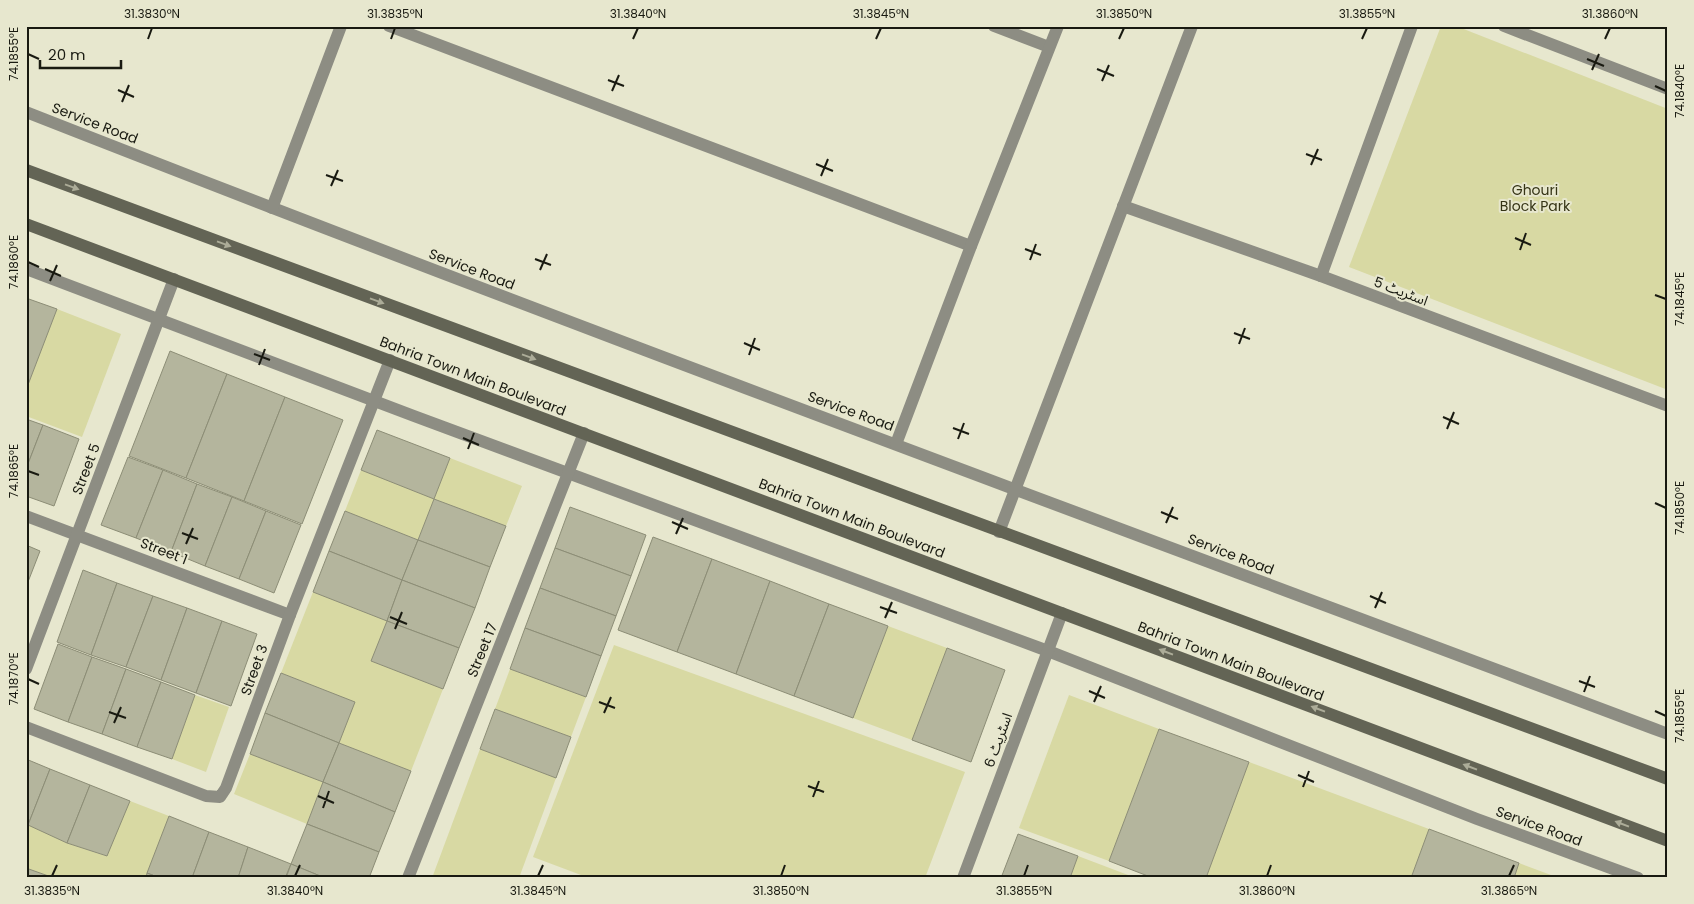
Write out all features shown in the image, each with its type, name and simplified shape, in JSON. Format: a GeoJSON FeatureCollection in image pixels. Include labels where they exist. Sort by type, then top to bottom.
{"type":"FeatureCollection","features":[{"type":"Feature","properties":{"kind":"main road"},"geometry":{"type":"LineString","coordinates":[[26,170],[1668,780]]}},
{"type":"Feature","properties":{"kind":"main road","name":"Bahria Town Main Boulevard"},"geometry":{"type":"LineString","coordinates":[[26,224],[1668,841]]}},
{"type":"Feature","properties":{"kind":"street"},"geometry":{"type":"LineString","coordinates":[[272,208],[341,26]]}},
{"type":"Feature","properties":{"kind":"street"},"geometry":{"type":"LineString","coordinates":[[389,26],[971,246]]}},
{"type":"Feature","properties":{"kind":"street"},"geometry":{"type":"LineString","coordinates":[[994,26],[1050,47]]}},
{"type":"Feature","properties":{"kind":"street"},"geometry":{"type":"LineString","coordinates":[[896,444],[971,246],[1058,26]]}},
{"type":"Feature","properties":{"kind":"street"},"geometry":{"type":"LineString","coordinates":[[999,532],[1192,26]]}},
{"type":"Feature","properties":{"kind":"street"},"geometry":{"type":"LineString","coordinates":[[1321,276],[1412,26]]}},
{"type":"Feature","properties":{"kind":"street"},"geometry":{"type":"LineString","coordinates":[[1504,26],[1668,89]]}},
{"type":"Feature","properties":{"kind":"street","name":"Service Road"},"geometry":{"type":"LineString","coordinates":[[26,112],[272,208],[1015,490],[1668,734]]}},
{"type":"Feature","properties":{"kind":"street","name":"اسٹریٹ 5"},"geometry":{"type":"LineString","coordinates":[[1123,206],[1321,276],[1668,406]]}},
{"type":"Feature","properties":{"kind":"street","name":"Service Road"},"geometry":{"type":"LineString","coordinates":[[26,269],[374,401],[1048,651],[1468,816],[1638,878]]}},
{"type":"Feature","properties":{"kind":"street","name":"Street 5"},"geometry":{"type":"LineString","coordinates":[[26,670],[174,279]]}},
{"type":"Feature","properties":{"kind":"street","name":"Street 3"},"geometry":{"type":"LineString","coordinates":[[26,727],[206,796],[220,797],[226,788],[290,616],[390,360]]}},
{"type":"Feature","properties":{"kind":"street","name":"Street 17"},"geometry":{"type":"LineString","coordinates":[[408,878],[584,433]]}},
{"type":"Feature","properties":{"kind":"street","name":"Street 1"},"geometry":{"type":"LineString","coordinates":[[26,516],[290,616]]}},
{"type":"Feature","properties":{"kind":"street","name":"اسٹریٹ 6"},"geometry":{"type":"LineString","coordinates":[[963,878],[1062,613]]}},
{"type":"Feature","properties":{"kind":"green space","name":"Ghouri Block Park"},"geometry":{"type":"Polygon","coordinates":[[[1441,26],[1456,26],[1668,109],[1668,390],[1349,267],[1441,26]]]}},
{"type":"Feature","properties":{"kind":"green space"},"geometry":{"type":"Polygon","coordinates":[[[57,309],[121,334],[82,437],[26,416],[26,390],[57,309]]]}},
{"type":"Feature","properties":{"kind":"green space"},"geometry":{"type":"Polygon","coordinates":[[[450,458],[522,486],[506,526],[434,499],[450,458]]]}},
{"type":"Feature","properties":{"kind":"green space"},"geometry":{"type":"Polygon","coordinates":[[[361,470],[434,499],[418,540],[345,511],[361,470]]]}},
{"type":"Feature","properties":{"kind":"green space"},"geometry":{"type":"Polygon","coordinates":[[[313,592],[387,621],[371,661],[443,689],[411,771],[339,743],[355,702],[281,673],[313,592]]]}},
{"type":"Feature","properties":{"kind":"green space"},"geometry":{"type":"Polygon","coordinates":[[[888,626],[947,648],[912,740],[853,718],[888,626]]]}},
{"type":"Feature","properties":{"kind":"green space"},"geometry":{"type":"Polygon","coordinates":[[[614,645],[965,772],[925,878],[589,878],[533,857],[614,645]]]}},
{"type":"Feature","properties":{"kind":"green space"},"geometry":{"type":"Polygon","coordinates":[[[510,669],[586,697],[571,737],[495,709],[510,669]]]}},
{"type":"Feature","properties":{"kind":"green space"},"geometry":{"type":"Polygon","coordinates":[[[195,695],[229,707],[206,772],[172,759],[195,695]]]}},
{"type":"Feature","properties":{"kind":"green space"},"geometry":{"type":"Polygon","coordinates":[[[1069,695],[1159,729],[1109,861],[1019,828],[1069,695]]]}},
{"type":"Feature","properties":{"kind":"green space"},"geometry":{"type":"Polygon","coordinates":[[[480,749],[556,778],[519,878],[432,878],[480,749]]]}},
{"type":"Feature","properties":{"kind":"green space"},"geometry":{"type":"Polygon","coordinates":[[[250,754],[323,782],[307,824],[234,794],[250,754]]]}},
{"type":"Feature","properties":{"kind":"green space"},"geometry":{"type":"Polygon","coordinates":[[[1249,762],[1429,829],[1411,878],[1206,878],[1249,762]]]}},
{"type":"Feature","properties":{"kind":"green space"},"geometry":{"type":"Polygon","coordinates":[[[130,801],[169,816],[146,878],[54,878],[26,868],[26,824],[67,843],[106,856],[130,801]]]}},
{"type":"Feature","properties":{"kind":"green space"},"geometry":{"type":"Polygon","coordinates":[[[1078,856],[1136,878],[1070,878],[1078,856]]]}},
{"type":"Feature","properties":{"kind":"green space"},"geometry":{"type":"Polygon","coordinates":[[[1519,863],[1559,878],[1514,878],[1519,863]]]}},
{"type":"Feature","properties":{"kind":"building"},"geometry":{"type":"Polygon","coordinates":[[[26,298],[57,309],[26,390],[26,298]]]}},
{"type":"Feature","properties":{"kind":"building"},"geometry":{"type":"Polygon","coordinates":[[[170,351],[227,374],[186,478],[129,456],[170,351]]]}},
{"type":"Feature","properties":{"kind":"building"},"geometry":{"type":"Polygon","coordinates":[[[227,374],[285,397],[244,501],[186,478],[227,374]]]}},
{"type":"Feature","properties":{"kind":"building"},"geometry":{"type":"Polygon","coordinates":[[[285,397],[343,420],[302,524],[244,501],[285,397]]]}},
{"type":"Feature","properties":{"kind":"building"},"geometry":{"type":"Polygon","coordinates":[[[26,419],[43,425],[26,469],[26,419]]]}},
{"type":"Feature","properties":{"kind":"building"},"geometry":{"type":"Polygon","coordinates":[[[43,425],[79,439],[54,506],[26,496],[26,469],[43,425]]]}},
{"type":"Feature","properties":{"kind":"building"},"geometry":{"type":"Polygon","coordinates":[[[377,430],[450,458],[434,499],[361,470],[377,430]]]}},
{"type":"Feature","properties":{"kind":"building"},"geometry":{"type":"Polygon","coordinates":[[[128,457],[163,470],[136,538],[101,525],[128,457]]]}},
{"type":"Feature","properties":{"kind":"building"},"geometry":{"type":"Polygon","coordinates":[[[163,470],[197,484],[171,552],[136,538],[163,470]]]}},
{"type":"Feature","properties":{"kind":"building"},"geometry":{"type":"Polygon","coordinates":[[[197,484],[232,497],[205,566],[171,552],[197,484]]]}},
{"type":"Feature","properties":{"kind":"building"},"geometry":{"type":"Polygon","coordinates":[[[232,497],[266,511],[239,579],[205,566],[232,497]]]}},
{"type":"Feature","properties":{"kind":"building"},"geometry":{"type":"Polygon","coordinates":[[[434,499],[506,526],[490,567],[418,540],[434,499]]]}},
{"type":"Feature","properties":{"kind":"building"},"geometry":{"type":"Polygon","coordinates":[[[570,507],[646,535],[631,576],[555,548],[570,507]]]}},
{"type":"Feature","properties":{"kind":"building"},"geometry":{"type":"Polygon","coordinates":[[[266,511],[301,525],[274,593],[239,579],[266,511]]]}},
{"type":"Feature","properties":{"kind":"building"},"geometry":{"type":"Polygon","coordinates":[[[345,511],[418,540],[402,580],[329,551],[345,511]]]}},
{"type":"Feature","properties":{"kind":"building"},"geometry":{"type":"Polygon","coordinates":[[[653,537],[712,559],[677,652],[618,630],[653,537]]]}},
{"type":"Feature","properties":{"kind":"building"},"geometry":{"type":"Polygon","coordinates":[[[418,540],[490,567],[475,608],[402,580],[418,540]]]}},
{"type":"Feature","properties":{"kind":"building"},"geometry":{"type":"Polygon","coordinates":[[[26,545],[40,551],[26,587],[26,545]]]}},
{"type":"Feature","properties":{"kind":"building"},"geometry":{"type":"Polygon","coordinates":[[[555,548],[631,576],[616,616],[540,588],[555,548]]]}},
{"type":"Feature","properties":{"kind":"building"},"geometry":{"type":"Polygon","coordinates":[[[329,551],[402,580],[387,621],[313,592],[329,551]]]}},
{"type":"Feature","properties":{"kind":"building"},"geometry":{"type":"Polygon","coordinates":[[[712,559],[770,581],[736,674],[677,652],[712,559]]]}},
{"type":"Feature","properties":{"kind":"building"},"geometry":{"type":"Polygon","coordinates":[[[83,570],[117,583],[91,655],[57,642],[83,570]]]}},
{"type":"Feature","properties":{"kind":"building"},"geometry":{"type":"Polygon","coordinates":[[[402,580],[475,608],[459,648],[387,621],[402,580]]]}},
{"type":"Feature","properties":{"kind":"building"},"geometry":{"type":"Polygon","coordinates":[[[770,581],[829,604],[794,696],[736,674],[770,581]]]}},
{"type":"Feature","properties":{"kind":"building"},"geometry":{"type":"Polygon","coordinates":[[[117,583],[153,596],[126,667],[91,655],[117,583]]]}},
{"type":"Feature","properties":{"kind":"building"},"geometry":{"type":"Polygon","coordinates":[[[540,588],[616,616],[601,656],[525,628],[540,588]]]}},
{"type":"Feature","properties":{"kind":"building"},"geometry":{"type":"Polygon","coordinates":[[[153,596],[187,608],[161,680],[126,667],[153,596]]]}},
{"type":"Feature","properties":{"kind":"building"},"geometry":{"type":"Polygon","coordinates":[[[829,604],[888,626],[853,718],[794,696],[829,604]]]}},
{"type":"Feature","properties":{"kind":"building"},"geometry":{"type":"Polygon","coordinates":[[[187,608],[222,621],[196,693],[161,680],[187,608]]]}},
{"type":"Feature","properties":{"kind":"building"},"geometry":{"type":"Polygon","coordinates":[[[222,621],[257,634],[231,706],[196,693],[222,621]]]}},
{"type":"Feature","properties":{"kind":"building"},"geometry":{"type":"Polygon","coordinates":[[[387,621],[459,648],[443,689],[371,661],[387,621]]]}},
{"type":"Feature","properties":{"kind":"building"},"geometry":{"type":"Polygon","coordinates":[[[525,628],[601,656],[586,697],[510,669],[525,628]]]}},
{"type":"Feature","properties":{"kind":"building"},"geometry":{"type":"Polygon","coordinates":[[[58,644],[92,657],[68,722],[34,709],[58,644]]]}},
{"type":"Feature","properties":{"kind":"building"},"geometry":{"type":"Polygon","coordinates":[[[947,648],[1005,670],[971,762],[912,740],[947,648]]]}},
{"type":"Feature","properties":{"kind":"building"},"geometry":{"type":"Polygon","coordinates":[[[92,657],[126,669],[102,734],[68,722],[92,657]]]}},
{"type":"Feature","properties":{"kind":"building"},"geometry":{"type":"Polygon","coordinates":[[[126,669],[161,682],[137,747],[102,734],[126,669]]]}},
{"type":"Feature","properties":{"kind":"building"},"geometry":{"type":"Polygon","coordinates":[[[281,673],[355,702],[339,743],[265,713],[281,673]]]}},
{"type":"Feature","properties":{"kind":"building"},"geometry":{"type":"Polygon","coordinates":[[[161,682],[195,695],[172,759],[137,747],[161,682]]]}},
{"type":"Feature","properties":{"kind":"building"},"geometry":{"type":"Polygon","coordinates":[[[495,709],[571,737],[556,778],[480,749],[495,709]]]}},
{"type":"Feature","properties":{"kind":"building"},"geometry":{"type":"Polygon","coordinates":[[[265,713],[339,743],[323,782],[250,754],[265,713]]]}},
{"type":"Feature","properties":{"kind":"building"},"geometry":{"type":"Polygon","coordinates":[[[1159,729],[1249,762],[1206,878],[1153,878],[1109,861],[1159,729]]]}},
{"type":"Feature","properties":{"kind":"building"},"geometry":{"type":"Polygon","coordinates":[[[339,743],[411,771],[395,812],[323,782],[339,743]]]}},
{"type":"Feature","properties":{"kind":"building"},"geometry":{"type":"Polygon","coordinates":[[[26,759],[50,769],[28,825],[26,824],[26,759]]]}},
{"type":"Feature","properties":{"kind":"building"},"geometry":{"type":"Polygon","coordinates":[[[50,769],[90,785],[67,843],[28,825],[50,769]]]}},
{"type":"Feature","properties":{"kind":"building"},"geometry":{"type":"Polygon","coordinates":[[[323,782],[395,812],[379,852],[307,824],[323,782]]]}},
{"type":"Feature","properties":{"kind":"building"},"geometry":{"type":"Polygon","coordinates":[[[90,785],[130,801],[107,856],[67,843],[90,785]]]}},
{"type":"Feature","properties":{"kind":"building"},"geometry":{"type":"Polygon","coordinates":[[[169,816],[209,832],[192,878],[160,878],[147,873],[169,816]]]}},
{"type":"Feature","properties":{"kind":"building"},"geometry":{"type":"Polygon","coordinates":[[[307,824],[379,852],[369,878],[325,878],[291,864],[307,824]]]}},
{"type":"Feature","properties":{"kind":"building"},"geometry":{"type":"Polygon","coordinates":[[[1429,829],[1519,863],[1514,878],[1411,878],[1429,829]]]}},
{"type":"Feature","properties":{"kind":"building"},"geometry":{"type":"Polygon","coordinates":[[[209,832],[248,847],[238,878],[192,878],[209,832]]]}},
{"type":"Feature","properties":{"kind":"building"},"geometry":{"type":"Polygon","coordinates":[[[1018,834],[1078,856],[1070,878],[1001,878],[1018,834]]]}},
{"type":"Feature","properties":{"kind":"building"},"geometry":{"type":"Polygon","coordinates":[[[248,847],[291,864],[285,878],[238,878],[248,847]]]}},
{"type":"Feature","properties":{"kind":"building"},"geometry":{"type":"Polygon","coordinates":[[[291,864],[325,878],[286,878],[291,864]]]}},
{"type":"Feature","properties":{"kind":"building"},"geometry":{"type":"Polygon","coordinates":[[[26,868],[54,878],[26,878],[26,868]]]}},
{"type":"Feature","properties":{"kind":"building"},"geometry":{"type":"Polygon","coordinates":[[[147,873],[160,878],[146,878],[147,873]]]}}]}
